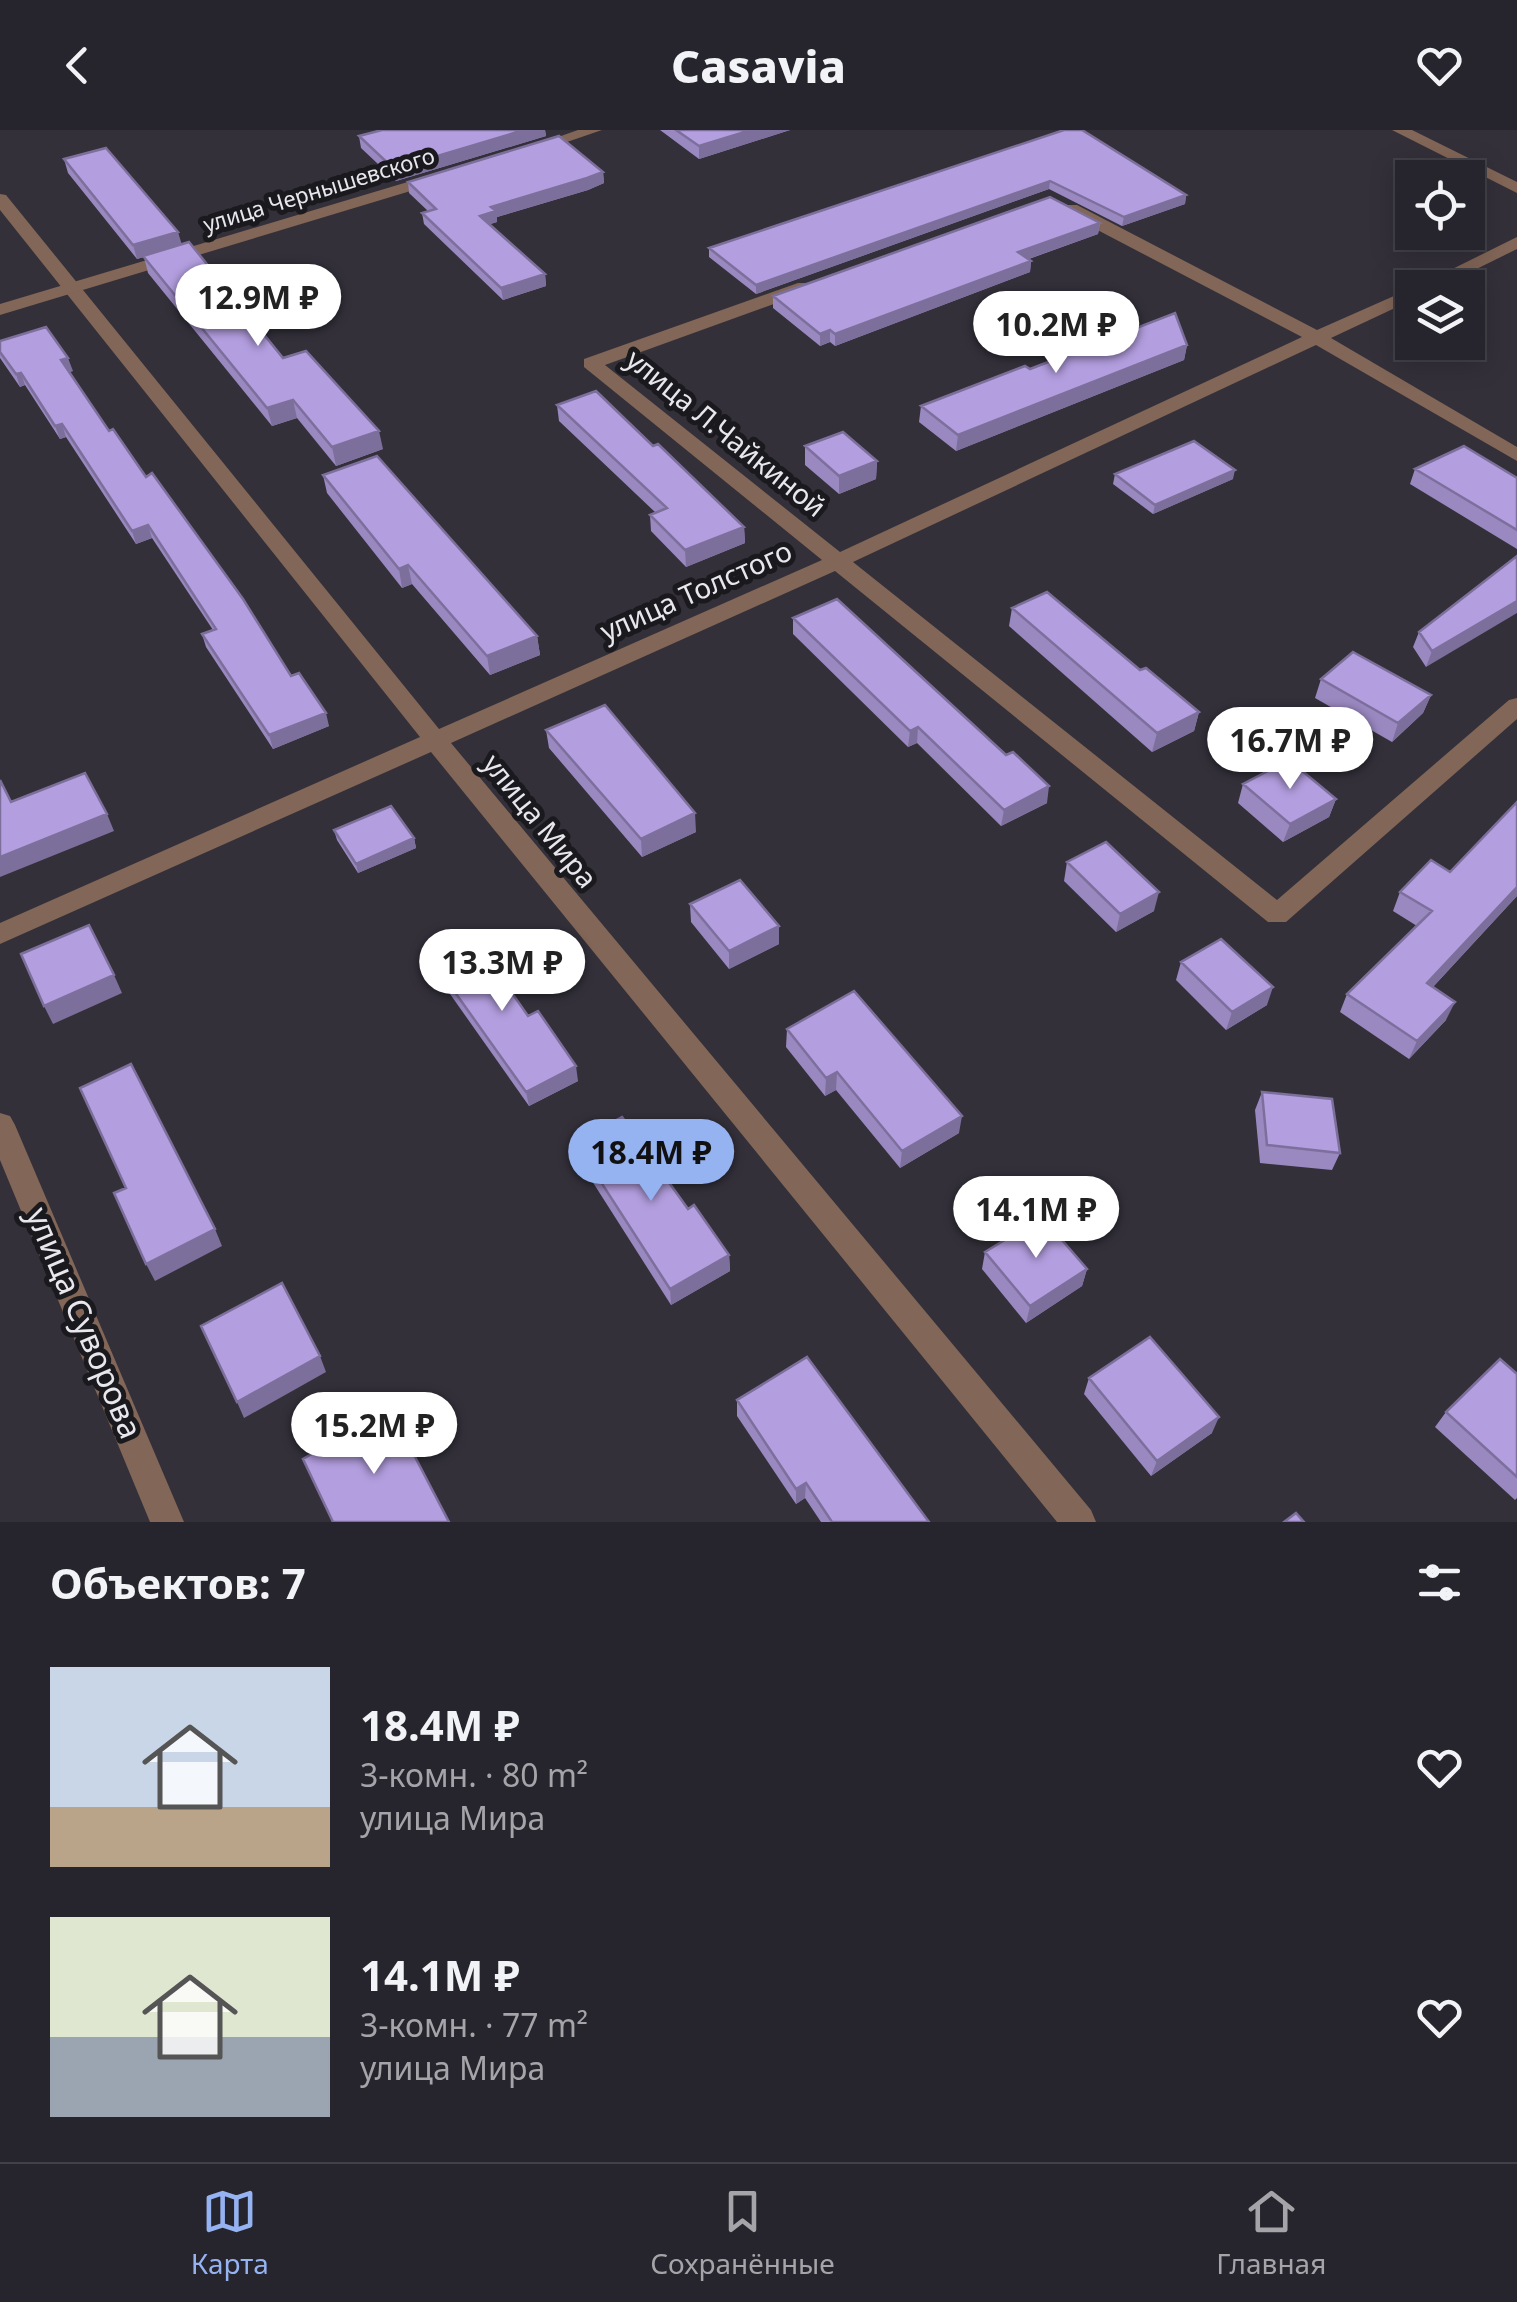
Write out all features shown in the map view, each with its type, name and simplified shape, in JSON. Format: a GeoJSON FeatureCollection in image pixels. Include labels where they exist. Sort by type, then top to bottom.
{"type":"FeatureCollection","features":[{"type":"Feature","properties":{"kind":"street"},"geometry":{"type":"LineString","coordinates":[[519,153],[594,130]]}},
{"type":"Feature","properties":{"kind":"street"},"geometry":{"type":"LineString","coordinates":[[1400,130],[1517,188]]}},
{"type":"Feature","properties":{"kind":"street","name":"улица Чернышевского"},"geometry":{"type":"LineString","coordinates":[[0,310],[463,170]]}},
{"type":"Feature","properties":{"kind":"street"},"geometry":{"type":"LineString","coordinates":[[1050,198],[1318,338],[1517,455]]}},
{"type":"Feature","properties":{"kind":"street","name":"улица Мира"},"geometry":{"type":"LineString","coordinates":[[0,199],[434,740],[1079,1522]]}},
{"type":"Feature","properties":{"kind":"street"},"geometry":{"type":"LineString","coordinates":[[1460,270],[1517,242]]}},
{"type":"Feature","properties":{"kind":"street","name":"улица Л.Чайкиной"},"geometry":{"type":"LineString","coordinates":[[830,278],[591,364],[1276,915],[1517,706]]}},
{"type":"Feature","properties":{"kind":"street","name":"улица Толстого"},"geometry":{"type":"LineString","coordinates":[[0,934],[838,561],[1395,300]]}},
{"type":"Feature","properties":{"kind":"street","name":"улица Суворова"},"geometry":{"type":"LineString","coordinates":[[0,1125],[167,1522]]}},
{"type":"Feature","properties":{"kind":"building"},"geometry":{"type":"Polygon","coordinates":[[[382,130],[524,130],[394,169],[359,136],[382,130]]]}},
{"type":"Feature","properties":{"kind":"building"},"geometry":{"type":"Polygon","coordinates":[[[676,130],[751,130],[699,146],[676,130]]]}},
{"type":"Feature","properties":{"kind":"building"},"geometry":{"type":"Polygon","coordinates":[[[1064,130],[1082,130],[1186,195],[1124,217],[1050,181],[756,285],[709,248],[1064,130]]]}},
{"type":"Feature","properties":{"kind":"building"},"geometry":{"type":"Polygon","coordinates":[[[559,136],[603,172],[491,207],[496,211],[480,216],[545,274],[501,288],[422,213],[436,209],[408,182],[559,136]]]}},
{"type":"Feature","properties":{"kind":"building"},"geometry":{"type":"Polygon","coordinates":[[[106,148],[178,232],[133,245],[64,159],[106,148]]]}},
{"type":"Feature","properties":{"kind":"building"},"geometry":{"type":"Polygon","coordinates":[[[1050,197],[1100,223],[1018,252],[1031,261],[835,334],[830,330],[820,334],[773,296],[1050,197]]]}},
{"type":"Feature","properties":{"kind":"building"},"geometry":{"type":"Polygon","coordinates":[[[189,242],[283,358],[306,351],[379,431],[332,447],[293,400],[267,408],[143,256],[189,242]]]}},
{"type":"Feature","properties":{"kind":"building"},"geometry":{"type":"Polygon","coordinates":[[[1175,313],[1187,345],[958,435],[921,406],[1025,366],[1030,369],[1175,313]]]}},
{"type":"Feature","properties":{"kind":"building"},"geometry":{"type":"Polygon","coordinates":[[[46,327],[68,358],[61,360],[109,431],[113,429],[146,477],[152,473],[243,599],[291,676],[299,673],[326,713],[269,735],[202,634],[216,629],[148,525],[132,531],[62,424],[55,426],[21,373],[16,374],[0,352],[0,341],[46,327]]]}},
{"type":"Feature","properties":{"kind":"building"},"geometry":{"type":"Polygon","coordinates":[[[596,391],[744,527],[685,550],[650,515],[667,508],[557,405],[596,391]]]}},
{"type":"Feature","properties":{"kind":"building"},"geometry":{"type":"Polygon","coordinates":[[[843,432],[877,461],[839,476],[805,446],[843,432]]]}},
{"type":"Feature","properties":{"kind":"building"},"geometry":{"type":"Polygon","coordinates":[[[1194,441],[1235,470],[1155,505],[1115,474],[1194,441]]]}},
{"type":"Feature","properties":{"kind":"building"},"geometry":{"type":"Polygon","coordinates":[[[1464,446],[1517,478],[1517,530],[1415,469],[1464,446]]]}},
{"type":"Feature","properties":{"kind":"building"},"geometry":{"type":"Polygon","coordinates":[[[377,456],[537,636],[487,656],[408,565],[399,569],[323,475],[377,456]]]}},
{"type":"Feature","properties":{"kind":"building"},"geometry":{"type":"Polygon","coordinates":[[[1517,556],[1517,601],[1432,651],[1419,632],[1517,556]]]}},
{"type":"Feature","properties":{"kind":"building"},"geometry":{"type":"Polygon","coordinates":[[[1047,592],[1140,670],[1146,668],[1199,712],[1157,733],[1012,608],[1047,592]]]}},
{"type":"Feature","properties":{"kind":"building"},"geometry":{"type":"Polygon","coordinates":[[[837,599],[1006,755],[1013,752],[1049,786],[1004,810],[918,727],[910,731],[793,618],[837,599]]]}},
{"type":"Feature","properties":{"kind":"building"},"geometry":{"type":"Polygon","coordinates":[[[1353,652],[1431,695],[1398,723],[1321,679],[1353,652]]]}},
{"type":"Feature","properties":{"kind":"building"},"geometry":{"type":"Polygon","coordinates":[[[605,705],[695,813],[641,839],[546,730],[605,705]]]}},
{"type":"Feature","properties":{"kind":"building"},"geometry":{"type":"Polygon","coordinates":[[[1289,760],[1336,799],[1290,824],[1243,784],[1289,760]]]}},
{"type":"Feature","properties":{"kind":"building"},"geometry":{"type":"Polygon","coordinates":[[[85,773],[107,814],[0,857],[0,780],[11,802],[85,773]]]}},
{"type":"Feature","properties":{"kind":"building"},"geometry":{"type":"Polygon","coordinates":[[[1517,802],[1517,887],[1427,983],[1455,1002],[1417,1041],[1347,994],[1432,911],[1400,892],[1431,860],[1450,872],[1517,802]]]}},
{"type":"Feature","properties":{"kind":"building"},"geometry":{"type":"Polygon","coordinates":[[[391,806],[414,838],[356,864],[334,830],[391,806]]]}},
{"type":"Feature","properties":{"kind":"building"},"geometry":{"type":"Polygon","coordinates":[[[1106,842],[1159,892],[1120,914],[1067,862],[1106,842]]]}},
{"type":"Feature","properties":{"kind":"building"},"geometry":{"type":"Polygon","coordinates":[[[740,880],[779,926],[729,951],[690,904],[740,880]]]}},
{"type":"Feature","properties":{"kind":"building"},"geometry":{"type":"Polygon","coordinates":[[[89,925],[114,975],[44,1006],[21,954],[89,925]]]}},
{"type":"Feature","properties":{"kind":"building"},"geometry":{"type":"Polygon","coordinates":[[[470,933],[528,1016],[538,1011],[576,1066],[526,1092],[427,953],[470,933]]]}},
{"type":"Feature","properties":{"kind":"building"},"geometry":{"type":"Polygon","coordinates":[[[1221,939],[1273,987],[1232,1012],[1181,962],[1221,939]]]}},
{"type":"Feature","properties":{"kind":"building"},"geometry":{"type":"Polygon","coordinates":[[[854,991],[962,1116],[902,1151],[837,1072],[826,1078],[787,1029],[854,991]]]}},
{"type":"Feature","properties":{"kind":"building"},"geometry":{"type":"Polygon","coordinates":[[[131,1064],[215,1229],[146,1264],[114,1193],[126,1188],[80,1088],[131,1064]]]}},
{"type":"Feature","properties":{"kind":"building"},"geometry":{"type":"Polygon","coordinates":[[[1262,1092],[1332,1099],[1340,1153],[1267,1145],[1262,1092]]]}},
{"type":"Feature","properties":{"kind":"building"},"geometry":{"type":"Polygon","coordinates":[[[622,1117],[688,1209],[694,1205],[729,1255],[670,1289],[575,1142],[622,1117]]]}},
{"type":"Feature","properties":{"kind":"building"},"geometry":{"type":"Polygon","coordinates":[[[1042,1217],[1087,1269],[1030,1306],[985,1252],[1042,1217]]]}},
{"type":"Feature","properties":{"kind":"building"},"geometry":{"type":"Polygon","coordinates":[[[282,1283],[320,1356],[237,1402],[201,1326],[282,1283]]]}},
{"type":"Feature","properties":{"kind":"building"},"geometry":{"type":"Polygon","coordinates":[[[1150,1337],[1219,1417],[1157,1461],[1089,1378],[1150,1337]]]}},
{"type":"Feature","properties":{"kind":"building"},"geometry":{"type":"Polygon","coordinates":[[[807,1357],[929,1522],[832,1522],[806,1483],[796,1489],[737,1400],[807,1357]]]}},
{"type":"Feature","properties":{"kind":"building"},"geometry":{"type":"Polygon","coordinates":[[[1500,1359],[1517,1374],[1517,1477],[1446,1412],[1500,1359]]]}},
{"type":"Feature","properties":{"kind":"building"},"geometry":{"type":"Polygon","coordinates":[[[390,1409],[449,1522],[333,1522],[303,1459],[390,1409]]]}},
{"type":"Feature","properties":{"kind":"building"},"geometry":{"type":"Polygon","coordinates":[[[1296,1513],[1304,1522],[1284,1522],[1296,1513]]]}}]}
